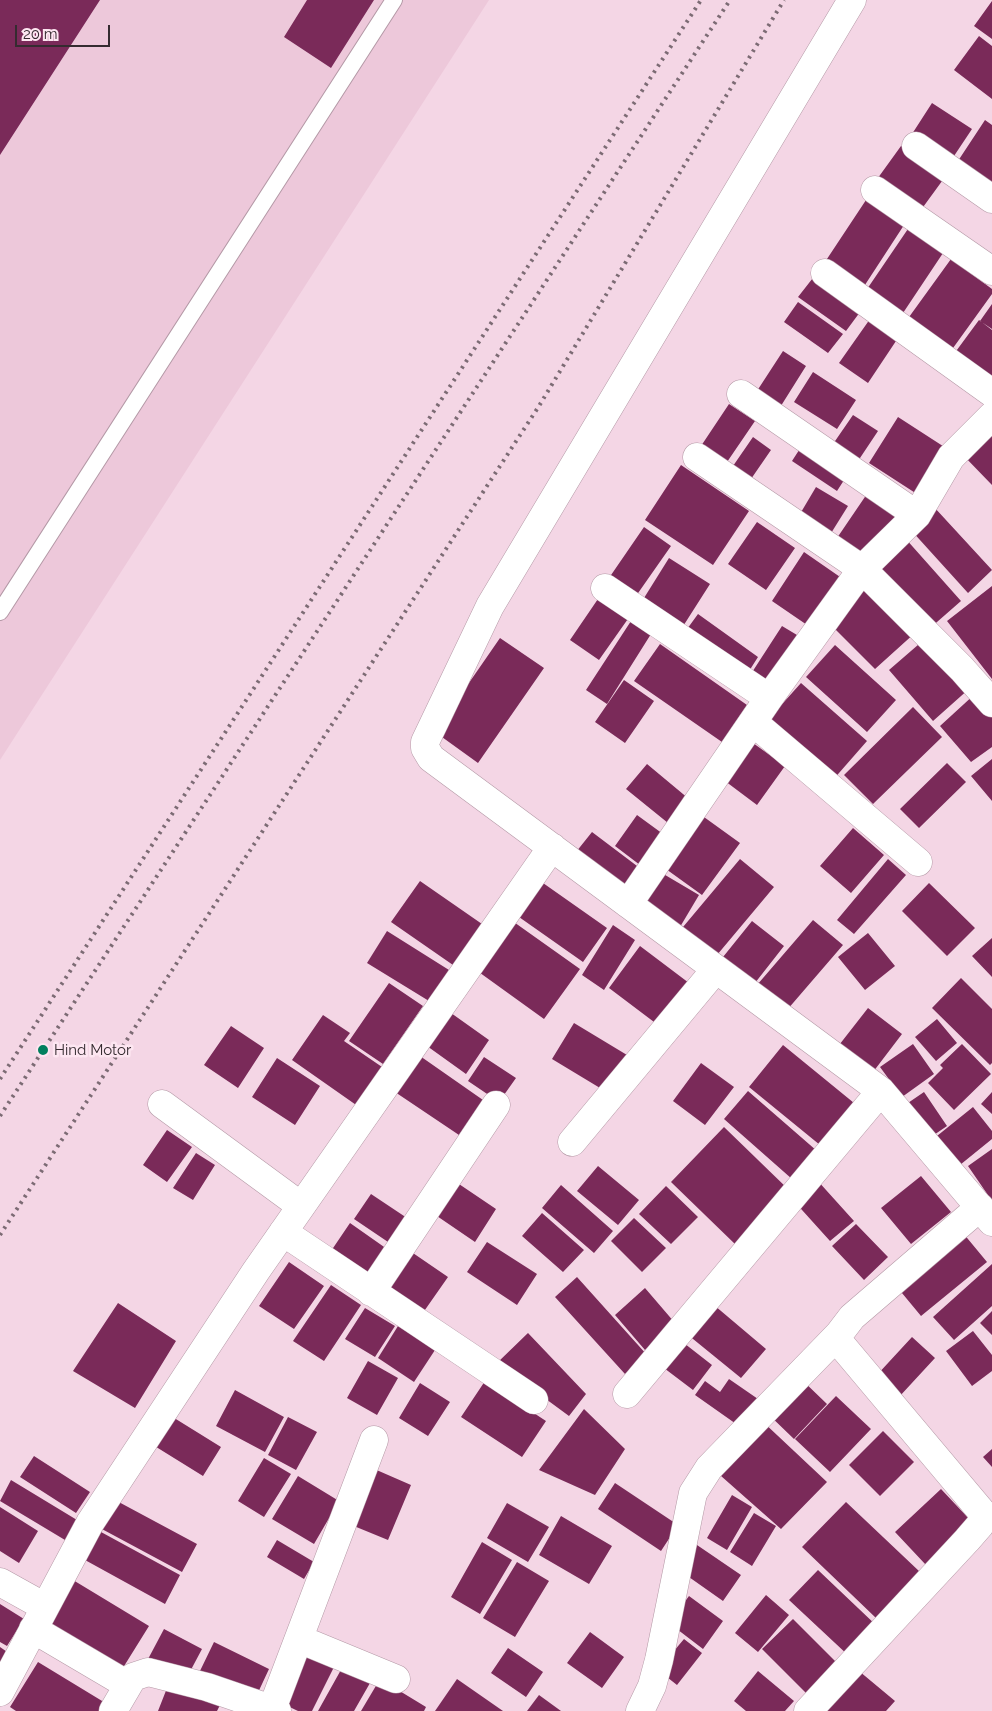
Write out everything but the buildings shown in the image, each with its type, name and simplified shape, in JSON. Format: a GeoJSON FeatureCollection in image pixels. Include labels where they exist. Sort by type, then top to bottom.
{"type":"FeatureCollection","features":[{"type":"Feature","properties":{"kind":"street"},"geometry":{"type":"LineString","coordinates":[[640,1711],[652,1686],[659,1660],[694,1493],[709,1468],[839,1334],[852,1317],[986,1214],[881,1091],[432,758],[425,748],[425,742],[490,606],[852,0]]}},
{"type":"Feature","properties":{"kind":"street"},"geometry":{"type":"LineString","coordinates":[[916,146],[992,199]]}},
{"type":"Feature","properties":{"kind":"street"},"geometry":{"type":"LineString","coordinates":[[875,190],[992,271]]}},
{"type":"Feature","properties":{"kind":"street"},"geometry":{"type":"LineString","coordinates":[[825,274],[992,393]]}},
{"type":"Feature","properties":{"kind":"street"},"geometry":{"type":"LineString","coordinates":[[741,394],[917,515]]}},
{"type":"Feature","properties":{"kind":"street"},"geometry":{"type":"LineString","coordinates":[[628,904],[769,698],[862,569],[917,515],[951,457],[992,416]]}},
{"type":"Feature","properties":{"kind":"street"},"geometry":{"type":"LineString","coordinates":[[697,457],[862,569],[962,669],[992,703]]}},
{"type":"Feature","properties":{"kind":"street"},"geometry":{"type":"LineString","coordinates":[[604,588],[769,698]]}},
{"type":"Feature","properties":{"kind":"street"},"geometry":{"type":"LineString","coordinates":[[753,722],[918,862]]}},
{"type":"Feature","properties":{"kind":"street"},"geometry":{"type":"LineString","coordinates":[[0,1692],[90,1523],[283,1232],[552,847]]}},
{"type":"Feature","properties":{"kind":"street"},"geometry":{"type":"LineString","coordinates":[[572,1142],[716,969]]}},
{"type":"Feature","properties":{"kind":"street"},"geometry":{"type":"LineString","coordinates":[[627,1394],[881,1091]]}},
{"type":"Feature","properties":{"kind":"street"},"geometry":{"type":"LineString","coordinates":[[162,1104],[301,1206]]}},
{"type":"Feature","properties":{"kind":"street"},"geometry":{"type":"LineString","coordinates":[[371,1292],[496,1105]]}},
{"type":"Feature","properties":{"kind":"street"},"geometry":{"type":"LineString","coordinates":[[283,1232],[534,1400]]}},
{"type":"Feature","properties":{"kind":"street"},"geometry":{"type":"LineString","coordinates":[[810,1710],[967,1540],[980,1525],[983,1518],[981,1511],[839,1342],[839,1334]]}},
{"type":"Feature","properties":{"kind":"street"},"geometry":{"type":"LineString","coordinates":[[113,1711],[133,1677],[148,1672],[207,1687],[275,1710],[299,1639],[374,1440]]}},
{"type":"Feature","properties":{"kind":"street"},"geometry":{"type":"LineString","coordinates":[[0,1582],[39,1618],[128,1685]]}},
{"type":"Feature","properties":{"kind":"street"},"geometry":{"type":"LineString","coordinates":[[299,1639],[396,1680]]}},
{"type":"Feature","properties":{"kind":"lane"},"geometry":{"type":"LineString","coordinates":[[0,612],[394,0]]}},
{"type":"Feature","properties":{"kind":"shaded area"},"geometry":{"type":"Polygon","coordinates":[[[0,0],[489,0],[0,760],[0,0]]]}},
{"type":"Feature","properties":{"kind":"railway"},"geometry":{"type":"LineString","coordinates":[[0,1079],[701,0]]}},
{"type":"Feature","properties":{"kind":"railway"},"geometry":{"type":"LineString","coordinates":[[0,1116],[730,0]]}},
{"type":"Feature","properties":{"kind":"railway"},"geometry":{"type":"LineString","coordinates":[[0,1235],[539,406],[784,0]]}},
{"type":"Feature","properties":{"kind":"place","name":"Hind Motor"},"geometry":{"type":"Point","coordinates":[43,1050]}}]}
